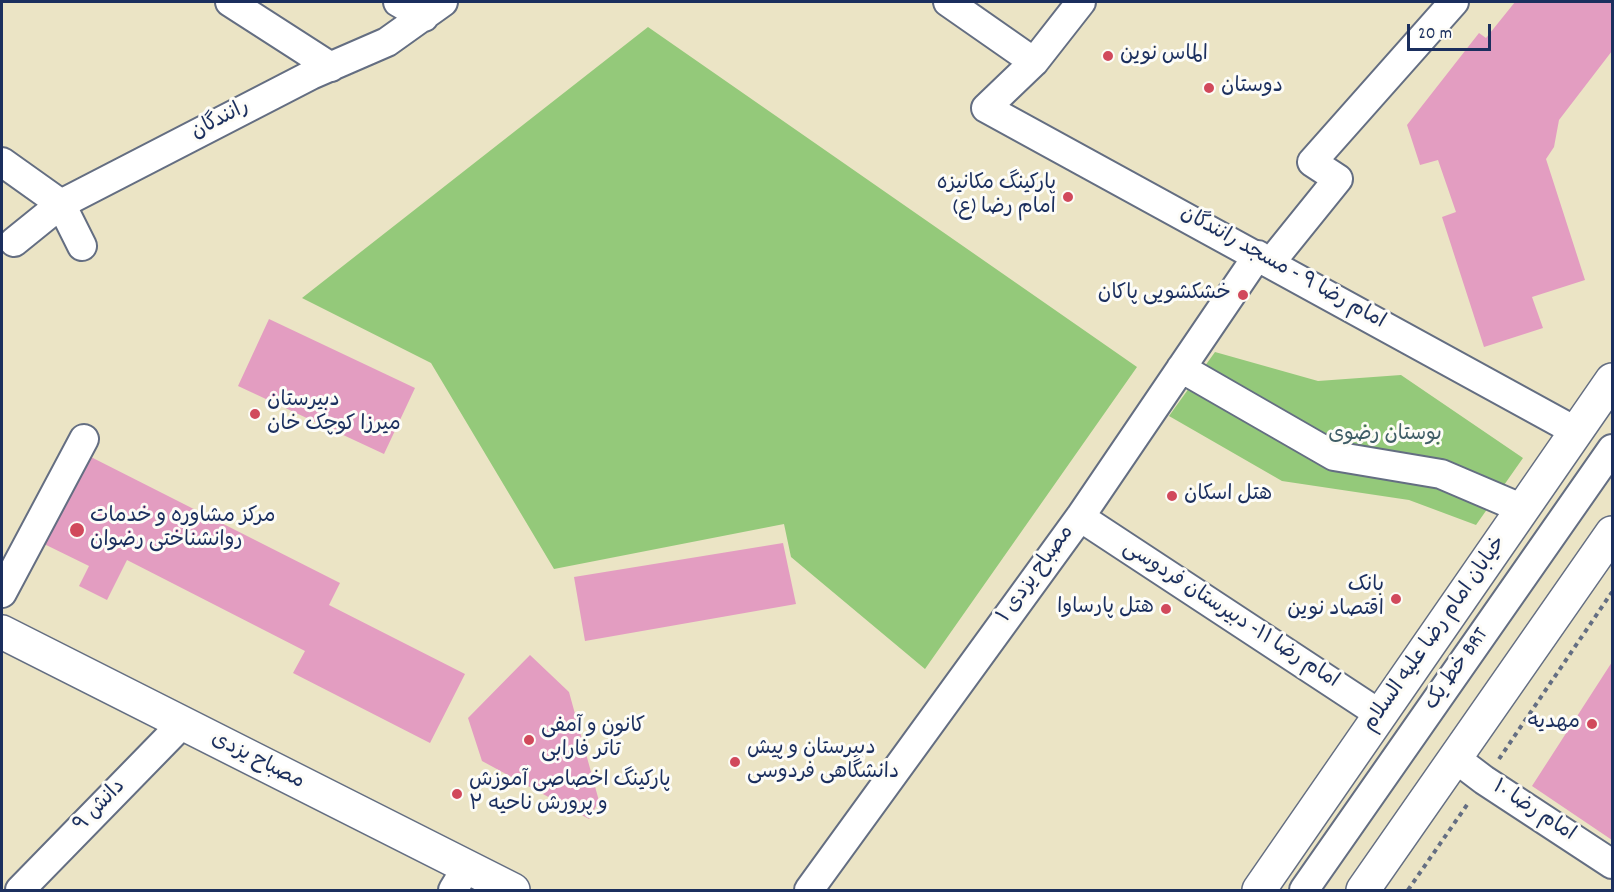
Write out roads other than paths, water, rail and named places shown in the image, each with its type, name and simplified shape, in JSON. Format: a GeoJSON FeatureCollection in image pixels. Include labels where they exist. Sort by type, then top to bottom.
{"type":"FeatureCollection","features":[{"type":"Feature","properties":{"kind":"main road","name":"خیابان امام رضا علیه السلام"},"geometry":{"type":"LineString","coordinates":[[1259,891],[1612,380]]}},
{"type":"Feature","properties":{"kind":"main road"},"geometry":{"type":"LineString","coordinates":[[1363,891],[1612,534]]}},
{"type":"Feature","properties":{"kind":"main road","name":"مصباح یزدی"},"geometry":{"type":"LineString","coordinates":[[2,632],[182,724],[460,879],[513,891]]}},
{"type":"Feature","properties":{"kind":"street"},"geometry":{"type":"LineString","coordinates":[[230,2],[331,67]]}},
{"type":"Feature","properties":{"kind":"street"},"geometry":{"type":"LineString","coordinates":[[398,2],[434,9]]}},
{"type":"Feature","properties":{"kind":"street"},"geometry":{"type":"LineString","coordinates":[[948,2],[1034,62],[1081,2]]}},
{"type":"Feature","properties":{"kind":"street","name":"مصباح یزدی ۱"},"geometry":{"type":"LineString","coordinates":[[809,891],[1080,517],[1181,368],[1264,259],[1338,179],[1312,162],[1454,2]]}},
{"type":"Feature","properties":{"kind":"street","name":"رانندگان"},"geometry":{"type":"LineString","coordinates":[[14,242],[61,204],[331,67],[387,42],[434,9]]}},
{"type":"Feature","properties":{"kind":"street","name":"امام رضا ۹ - مسجد رانندگان"},"geometry":{"type":"LineString","coordinates":[[1034,62],[986,108],[1576,432]]}},
{"type":"Feature","properties":{"kind":"street"},"geometry":{"type":"LineString","coordinates":[[2,162],[61,204],[82,246]]}},
{"type":"Feature","properties":{"kind":"street"},"geometry":{"type":"LineString","coordinates":[[1181,368],[1334,456],[1441,474],[1523,509]]}},
{"type":"Feature","properties":{"kind":"street"},"geometry":{"type":"LineString","coordinates":[[2,593],[84,439]]}},
{"type":"Feature","properties":{"kind":"street","name":"خط یک BRT"},"geometry":{"type":"LineString","coordinates":[[1304,891],[1612,449]]}},
{"type":"Feature","properties":{"kind":"street","name":"خط یک BRT"},"geometry":{"type":"LineString","coordinates":[[1320,891],[1612,471]]}},
{"type":"Feature","properties":{"kind":"street","name":"امام رضا ۱۱- دبیرستان فردوسی"},"geometry":{"type":"LineString","coordinates":[[1080,517],[1381,715]]}},
{"type":"Feature","properties":{"kind":"street","name":"دانش ۹"},"geometry":{"type":"LineString","coordinates":[[20,891],[182,724]]}},
{"type":"Feature","properties":{"kind":"street","name":"امام رضا ۱۰"},"geometry":{"type":"LineString","coordinates":[[1455,758],[1484,780],[1612,864]]}},
{"type":"Feature","properties":{"kind":"place","name":"الماس نوين"},"geometry":{"type":"Point","coordinates":[1108,56]}},
{"type":"Feature","properties":{"kind":"place","name":"دوستان"},"geometry":{"type":"Point","coordinates":[1209,88]}},
{"type":"Feature","properties":{"kind":"place","name":"پارکینگ مکانیزه امام رضا (ع)"},"geometry":{"type":"Point","coordinates":[1068,197]}},
{"type":"Feature","properties":{"kind":"place","name":"خشکشویی پاکان"},"geometry":{"type":"Point","coordinates":[1243,295]}},
{"type":"Feature","properties":{"kind":"place","name":"دبیرستان میرزا کوچک خان"},"geometry":{"type":"Point","coordinates":[255,414]}},
{"type":"Feature","properties":{"kind":"place","name":"هتل اسکان"},"geometry":{"type":"Point","coordinates":[1172,496]}},
{"type":"Feature","properties":{"kind":"place","name":"مرکز مشاوره و خدمات روانشناختی رضوان"},"geometry":{"type":"Point","coordinates":[77,530]}},
{"type":"Feature","properties":{"kind":"place","name":"بانک اقتصاد نوین"},"geometry":{"type":"Point","coordinates":[1396,599]}},
{"type":"Feature","properties":{"kind":"place","name":"هتل پارساوا"},"geometry":{"type":"Point","coordinates":[1166,609]}},
{"type":"Feature","properties":{"kind":"place","name":"مهدیه"},"geometry":{"type":"Point","coordinates":[1592,724]}},
{"type":"Feature","properties":{"kind":"place","name":"کانون و آمفی تاتر فارابی"},"geometry":{"type":"Point","coordinates":[529,740]}},
{"type":"Feature","properties":{"kind":"place","name":"دبیرستان و پیش دانشگاهی فردوسی"},"geometry":{"type":"Point","coordinates":[735,762]}},
{"type":"Feature","properties":{"kind":"place","name":"پارکینگ اخصاصی آموزش و پرورش ناحیه ۲"},"geometry":{"type":"Point","coordinates":[457,794]}},
{"type":"Feature","properties":{"kind":"park label","name":"بوستان رضوی"},"geometry":{"type":"Point","coordinates":[1385,436]}}]}
